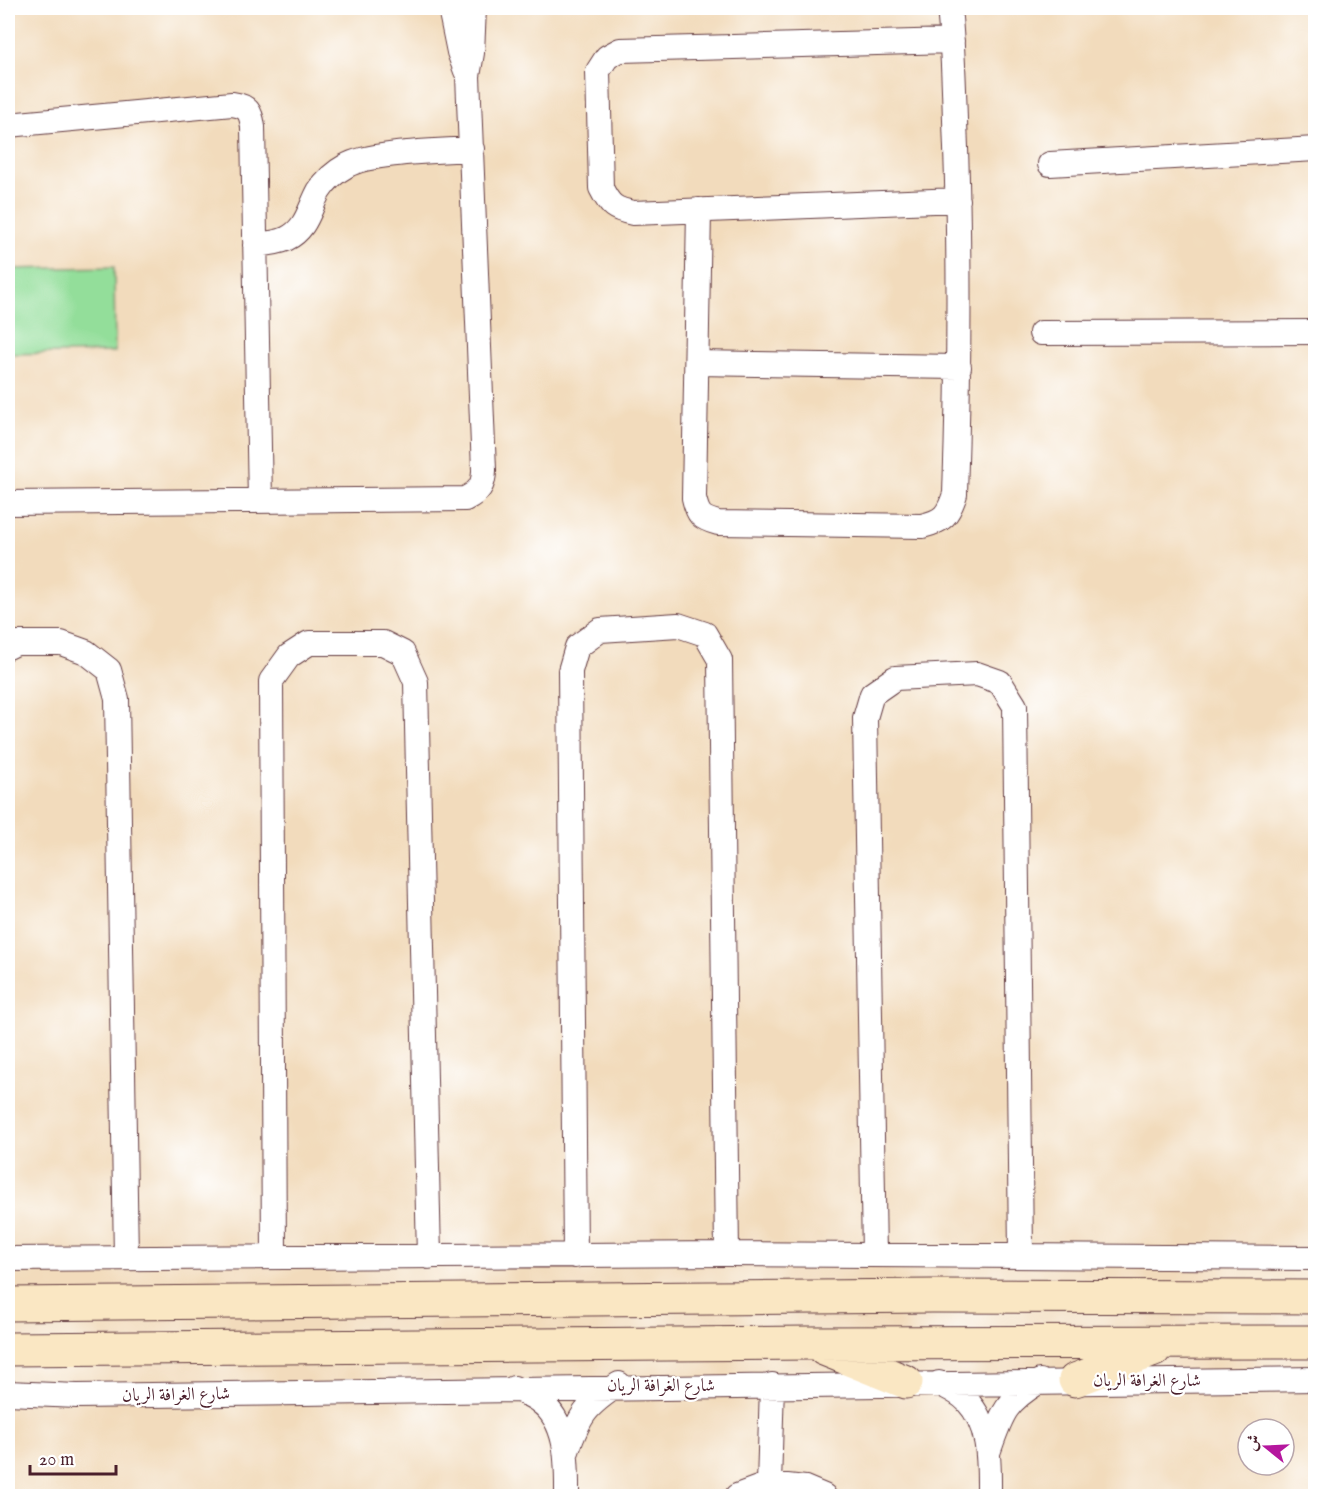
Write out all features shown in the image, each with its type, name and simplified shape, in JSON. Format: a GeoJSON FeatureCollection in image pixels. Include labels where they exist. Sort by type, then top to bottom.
{"type":"FeatureCollection","features":[{"type":"Feature","properties":{"kind":"main road"},"geometry":{"type":"LineString","coordinates":[[1271,1297],[1316,1272]]}},
{"type":"Feature","properties":{"kind":"main road"},"geometry":{"type":"LineString","coordinates":[[8,1304],[921,1296],[1316,1297]]}},
{"type":"Feature","properties":{"kind":"main road","name":"شارع الغرافة الريان"},"geometry":{"type":"LineString","coordinates":[[8,1349],[1316,1342]]}},
{"type":"Feature","properties":{"kind":"main road"},"geometry":{"type":"LineString","coordinates":[[808,1343],[906,1382]]}},
{"type":"Feature","properties":{"kind":"main road"},"geometry":{"type":"LineString","coordinates":[[1075,1380],[1172,1343]]}},
{"type":"Feature","properties":{"kind":"street"},"geometry":{"type":"LineString","coordinates":[[450,8],[459,52],[468,76]]}},
{"type":"Feature","properties":{"kind":"street"},"geometry":{"type":"LineString","coordinates":[[8,503],[465,499],[477,493],[484,482],[468,76],[472,53],[474,8]]}},
{"type":"Feature","properties":{"kind":"street"},"geometry":{"type":"LineString","coordinates":[[699,210],[694,498],[698,514],[718,523],[922,526],[939,522],[950,509],[955,494],[959,367],[958,200],[949,8]]}},
{"type":"Feature","properties":{"kind":"street"},"geometry":{"type":"LineString","coordinates":[[952,41],[620,50],[607,57],[598,71],[601,188],[608,202],[622,211],[633,213],[958,200]]}},
{"type":"Feature","properties":{"kind":"street"},"geometry":{"type":"LineString","coordinates":[[8,125],[232,104],[244,106],[251,114],[260,501]]}},
{"type":"Feature","properties":{"kind":"street"},"geometry":{"type":"LineString","coordinates":[[255,245],[286,239],[297,232],[306,221],[320,190],[332,175],[348,164],[366,158],[472,148]]}},
{"type":"Feature","properties":{"kind":"street"},"geometry":{"type":"LineString","coordinates":[[1050,164],[1316,149]]}},
{"type":"Feature","properties":{"kind":"street"},"geometry":{"type":"LineString","coordinates":[[1041,333],[1316,332]]}},
{"type":"Feature","properties":{"kind":"street"},"geometry":{"type":"LineString","coordinates":[[698,363],[959,367]]}},
{"type":"Feature","properties":{"kind":"street"},"geometry":{"type":"LineString","coordinates":[[575,1256],[570,671],[577,647],[600,630],[678,625],[705,634],[720,660],[726,1254]]}},
{"type":"Feature","properties":{"kind":"street"},"geometry":{"type":"LineString","coordinates":[[8,647],[16,643],[61,643],[86,652],[109,670],[117,699],[126,1258]]}},
{"type":"Feature","properties":{"kind":"street"},"geometry":{"type":"LineString","coordinates":[[274,1257],[271,681],[289,656],[309,643],[383,643],[404,653],[416,682],[429,1257]]}},
{"type":"Feature","properties":{"kind":"street"},"geometry":{"type":"LineString","coordinates":[[874,1255],[865,718],[872,694],[895,678],[977,674],[1000,682],[1015,706],[1022,1255]]}},
{"type":"Feature","properties":{"kind":"street"},"geometry":{"type":"LineString","coordinates":[[8,1259],[726,1254],[1316,1258]]}},
{"type":"Feature","properties":{"kind":"street","name":"شارع الغرافة الريان"},"geometry":{"type":"LineString","coordinates":[[8,1393],[77,1396],[619,1384],[772,1385],[1316,1379]]}},
{"type":"Feature","properties":{"kind":"street"},"geometry":{"type":"LineString","coordinates":[[989,1497],[989,1450],[998,1422],[1007,1406],[1018,1395],[1040,1382]]}},
{"type":"Feature","properties":{"kind":"street"},"geometry":{"type":"LineString","coordinates":[[939,1383],[965,1399],[973,1408],[989,1450]]}},
{"type":"Feature","properties":{"kind":"street"},"geometry":{"type":"LineString","coordinates":[[567,1497],[567,1451],[576,1424],[596,1399],[619,1384]]}},
{"type":"Feature","properties":{"kind":"street"},"geometry":{"type":"LineString","coordinates":[[770,1484],[772,1385]]}},
{"type":"Feature","properties":{"kind":"street"},"geometry":{"type":"LineString","coordinates":[[512,1387],[540,1401],[551,1412],[567,1451]]}},
{"type":"Feature","properties":{"kind":"street"},"geometry":{"type":"LineString","coordinates":[[737,1497],[770,1484],[805,1488],[824,1497]]}},
{"type":"Feature","properties":{"kind":"green space"},"geometry":{"type":"Polygon","coordinates":[[[114,267],[115,352],[8,354],[8,269],[114,267]]]}}]}
